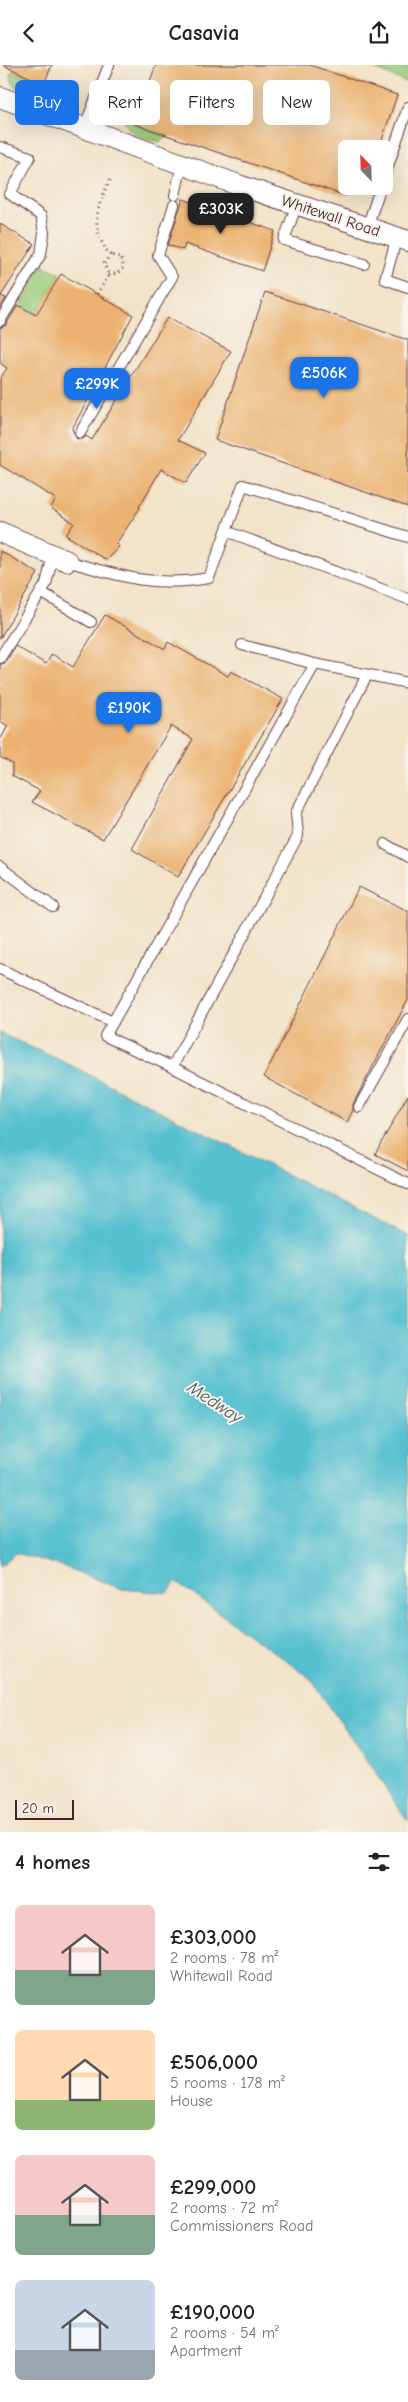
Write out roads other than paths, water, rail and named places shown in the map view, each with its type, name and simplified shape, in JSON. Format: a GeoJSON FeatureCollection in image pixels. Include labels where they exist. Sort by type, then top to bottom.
{"type":"FeatureCollection","features":[{"type":"Feature","properties":{"kind":"street","name":"Whitewall Road"},"geometry":{"type":"LineString","coordinates":[[0,97],[182,164],[402,239]]}},
{"type":"Feature","properties":{"kind":"street"},"geometry":{"type":"LineString","coordinates":[[0,532],[60,558]]}},
{"type":"Feature","properties":{"kind":"lane"},"geometry":{"type":"LineString","coordinates":[[84,128],[109,65]]}},
{"type":"Feature","properties":{"kind":"lane"},"geometry":{"type":"LineString","coordinates":[[393,151],[408,107]]}},
{"type":"Feature","properties":{"kind":"lane"},"geometry":{"type":"LineString","coordinates":[[0,147],[30,157],[10,194],[41,216],[44,233],[41,254],[0,321]]}},
{"type":"Feature","properties":{"kind":"lane"},"geometry":{"type":"LineString","coordinates":[[80,433],[172,277],[158,255],[175,200],[182,164]]}},
{"type":"Feature","properties":{"kind":"lane"},"geometry":{"type":"LineString","coordinates":[[367,227],[378,195]]}},
{"type":"Feature","properties":{"kind":"lane"},"geometry":{"type":"LineString","coordinates":[[297,204],[284,240],[364,264]]}},
{"type":"Feature","properties":{"kind":"lane"},"geometry":{"type":"LineString","coordinates":[[402,239],[386,279],[408,287]]}},
{"type":"Feature","properties":{"kind":"lane"},"geometry":{"type":"LineString","coordinates":[[0,657],[46,584],[60,558],[136,580],[180,583],[209,577],[243,485],[408,537]]}},
{"type":"Feature","properties":{"kind":"lane"},"geometry":{"type":"LineString","coordinates":[[226,531],[408,599]]}},
{"type":"Feature","properties":{"kind":"lane"},"geometry":{"type":"LineString","coordinates":[[41,591],[91,622]]}},
{"type":"Feature","properties":{"kind":"lane"},"geometry":{"type":"LineString","coordinates":[[242,645],[315,664],[408,683]]}},
{"type":"Feature","properties":{"kind":"lane"},"geometry":{"type":"LineString","coordinates":[[315,664],[105,1037],[172,1067],[408,1184]]}},
{"type":"Feature","properties":{"kind":"lane"},"geometry":{"type":"LineString","coordinates":[[172,1067],[298,836],[296,813],[367,675]]}},
{"type":"Feature","properties":{"kind":"lane"},"geometry":{"type":"LineString","coordinates":[[385,843],[408,857]]}},
{"type":"Feature","properties":{"kind":"lane"},"geometry":{"type":"LineString","coordinates":[[0,867],[53,907]]}},
{"type":"Feature","properties":{"kind":"lane"},"geometry":{"type":"LineString","coordinates":[[0,969],[113,1022]]}},
{"type":"Feature","properties":{"kind":"lane"},"geometry":{"type":"LineString","coordinates":[[359,1107],[408,1019]]}},
{"type":"Feature","properties":{"kind":"water","name":"Medway"},"geometry":{"type":"Polygon","coordinates":[[[0,1033],[66,1063],[408,1236],[408,1821],[310,1678],[176,1582],[168,1593],[122,1589],[62,1566],[16,1553],[0,1566],[0,1033]]]}}]}
